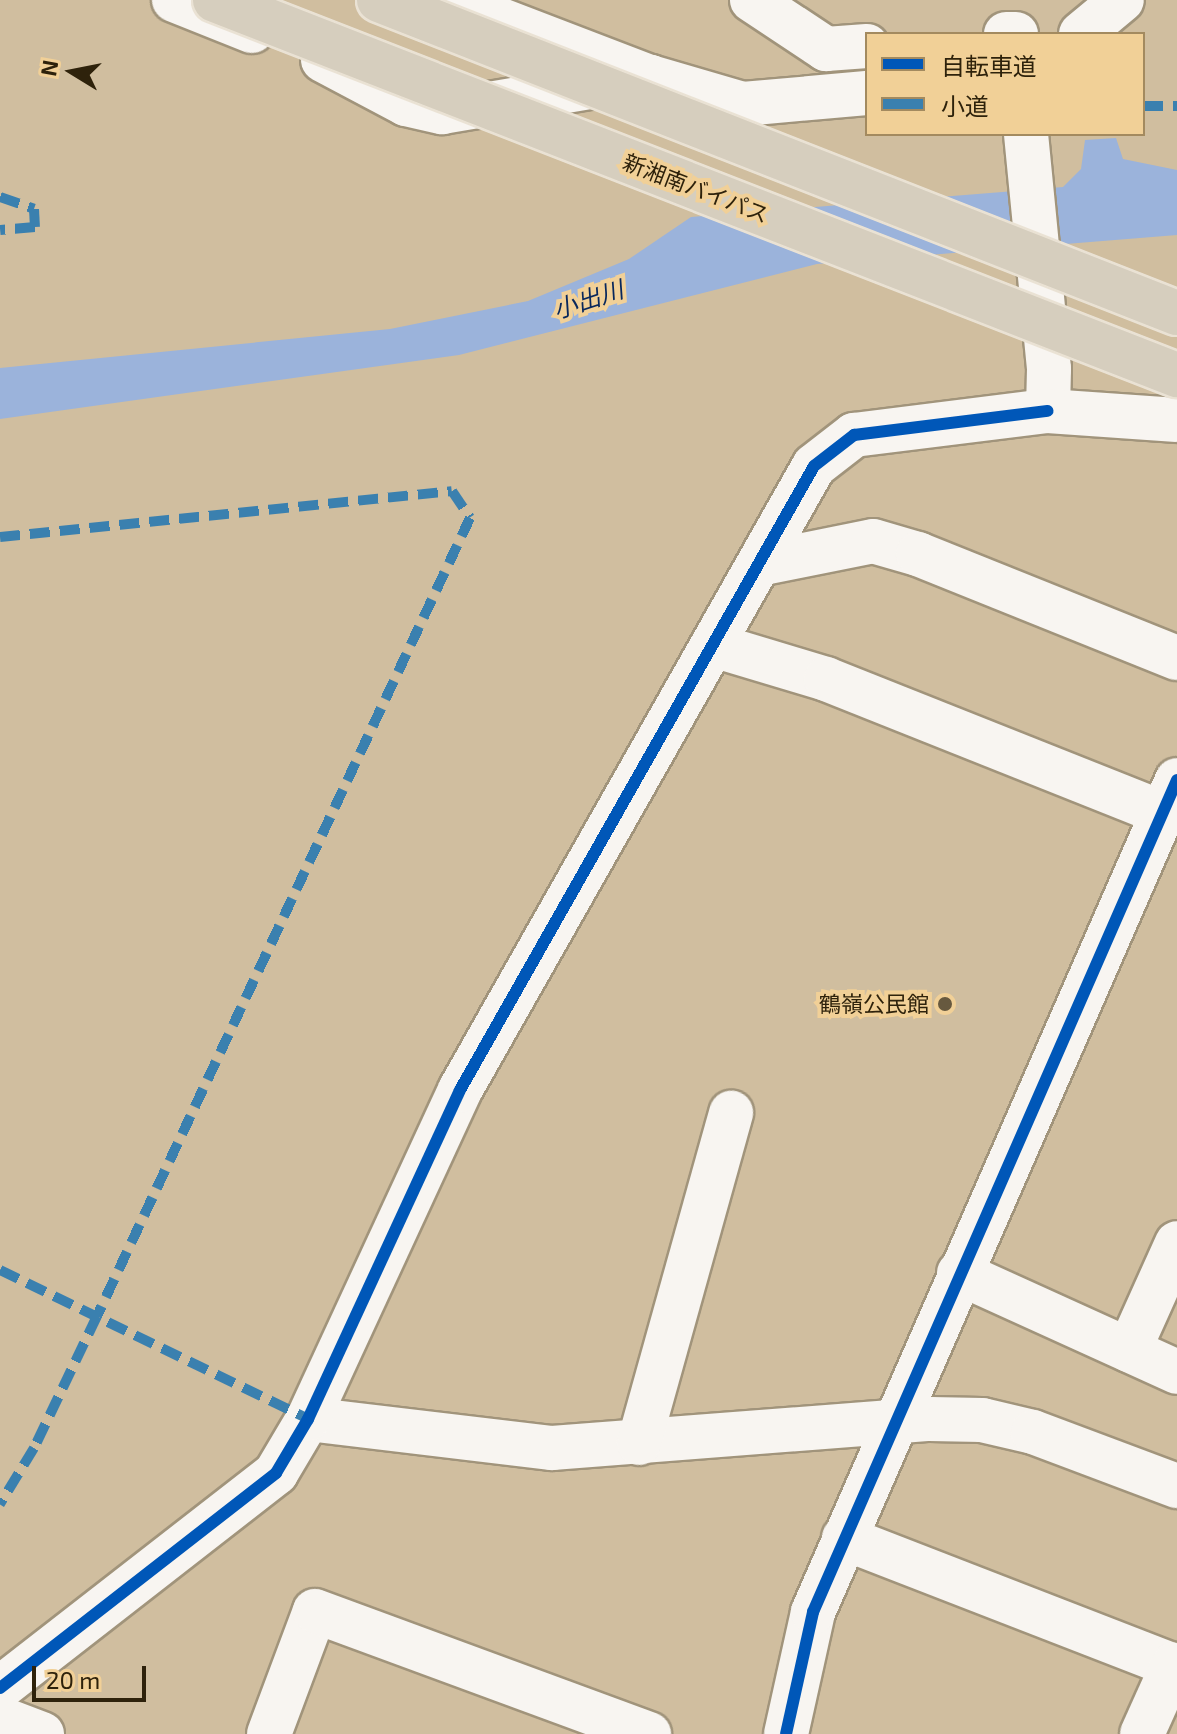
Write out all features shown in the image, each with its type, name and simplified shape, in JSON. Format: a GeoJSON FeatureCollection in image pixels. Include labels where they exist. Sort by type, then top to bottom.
{"type":"FeatureCollection","features":[{"type":"Feature","properties":{"kind":"highway","name":"新湘南バイパス"},"geometry":{"type":"LineString","coordinates":[[215,0],[1177,375]]}},
{"type":"Feature","properties":{"kind":"highway"},"geometry":{"type":"LineString","coordinates":[[379,0],[1177,313]]}},
{"type":"Feature","properties":{"kind":"street"},"geometry":{"type":"LineString","coordinates":[[174,0],[353,72],[406,104],[442,112],[650,77]]}},
{"type":"Feature","properties":{"kind":"street"},"geometry":{"type":"LineString","coordinates":[[449,0],[650,77],[743,104],[865,93]]}},
{"type":"Feature","properties":{"kind":"street"},"geometry":{"type":"LineString","coordinates":[[752,0],[826,49],[865,46]]}},
{"type":"Feature","properties":{"kind":"street"},"geometry":{"type":"LineString","coordinates":[[1083,32],[1122,0]]}},
{"type":"Feature","properties":{"kind":"street"},"geometry":{"type":"LineString","coordinates":[[1026,136],[1049,390]]}},
{"type":"Feature","properties":{"kind":"street"},"geometry":{"type":"LineString","coordinates":[[0,1688],[276,1473],[308,1419],[460,1090],[814,466],[854,435],[1049,390],[1177,420]]}},
{"type":"Feature","properties":{"kind":"street"},"geometry":{"type":"LineString","coordinates":[[759,564],[873,541],[918,554],[1177,658]]}},
{"type":"Feature","properties":{"kind":"street"},"geometry":{"type":"LineString","coordinates":[[713,645],[826,679],[1170,797],[844,1538],[801,1651],[786,1734]]}},
{"type":"Feature","properties":{"kind":"street"},"geometry":{"type":"LineString","coordinates":[[639,1443],[731,1113]]}},
{"type":"Feature","properties":{"kind":"street"},"geometry":{"type":"LineString","coordinates":[[1129,1350],[1177,1243]]}},
{"type":"Feature","properties":{"kind":"street"},"geometry":{"type":"LineString","coordinates":[[959,1273],[1177,1372]]}},
{"type":"Feature","properties":{"kind":"street"},"geometry":{"type":"LineString","coordinates":[[308,1419],[552,1448],[982,1420],[1033,1432],[1177,1486]]}},
{"type":"Feature","properties":{"kind":"street"},"geometry":{"type":"LineString","coordinates":[[844,1538],[1175,1666],[1142,1734]]}},
{"type":"Feature","properties":{"kind":"street"},"geometry":{"type":"LineString","coordinates":[[269,1734],[315,1611],[649,1734]]}},
{"type":"Feature","properties":{"kind":"street"},"geometry":{"type":"LineString","coordinates":[[0,1718],[42,1734]]}},
{"type":"Feature","properties":{"kind":"water","name":"小出川"},"geometry":{"type":"Polygon","coordinates":[[[1116,138],[1123,159],[1177,170],[1177,235],[817,264],[459,355],[0,419],[0,368],[390,329],[528,301],[629,259],[691,217],[1063,187],[1081,169],[1085,140],[1116,138]]]}},
{"type":"Feature","properties":{"kind":"marked path"},"geometry":{"type":"LineString","coordinates":[[1145,106],[1177,106]]}},
{"type":"Feature","properties":{"kind":"marked path"},"geometry":{"type":"LineString","coordinates":[[0,197],[34,209],[35,227],[0,230]]}},
{"type":"Feature","properties":{"kind":"marked path"},"geometry":{"type":"LineString","coordinates":[[0,537],[452,491],[470,518],[97,1316],[34,1448],[0,1504]]}},
{"type":"Feature","properties":{"kind":"marked path"},"geometry":{"type":"LineString","coordinates":[[0,1270],[308,1419]]}},
{"type":"Feature","properties":{"kind":"cycle path"},"geometry":{"type":"LineString","coordinates":[[0,1688],[276,1473],[308,1419],[460,1090],[814,466],[854,435],[1048,411]]}},
{"type":"Feature","properties":{"kind":"cycle path"},"geometry":{"type":"LineString","coordinates":[[786,1734],[813,1612],[1177,780]]}},
{"type":"Feature","properties":{"kind":"place","name":"鶴嶺公民館"},"geometry":{"type":"Point","coordinates":[945,1004]}}]}
